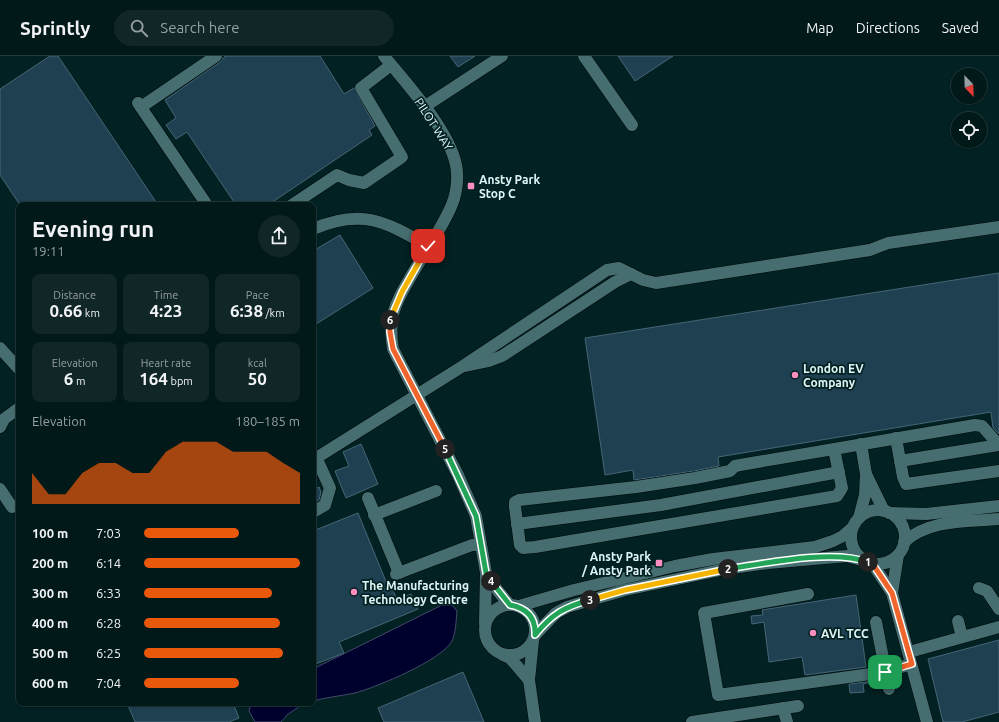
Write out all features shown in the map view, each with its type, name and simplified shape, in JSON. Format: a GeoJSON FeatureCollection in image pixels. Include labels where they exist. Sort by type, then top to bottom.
{"type":"FeatureCollection","features":[{"type":"Feature","properties":{"kind":"street"},"geometry":{"type":"LineString","coordinates":[[205,202],[139,105],[216,56]]}},
{"type":"Feature","properties":{"kind":"street"},"geometry":{"type":"LineString","coordinates":[[424,107],[502,56]]}},
{"type":"Feature","properties":{"kind":"street"},"geometry":{"type":"LineString","coordinates":[[584,56],[632,126]]}},
{"type":"Feature","properties":{"kind":"street"},"geometry":{"type":"LineString","coordinates":[[296,202],[337,175],[349,180],[364,183],[402,157],[361,88],[388,60]]}},
{"type":"Feature","properties":{"kind":"street","name":"PILOT WAY"},"geometry":{"type":"LineString","coordinates":[[388,60],[424,107],[446,139],[453,153],[456,166],[456,191],[450,209],[402,292],[391,317],[390,332],[393,349],[461,482],[476,516],[486,573],[485,623]]}},
{"type":"Feature","properties":{"kind":"street"},"geometry":{"type":"LineString","coordinates":[[316,228],[330,222],[352,218],[371,219],[386,223],[428,246]]}},
{"type":"Feature","properties":{"kind":"street"},"geometry":{"type":"LineString","coordinates":[[316,457],[463,366],[607,270],[619,268],[656,283],[862,251],[888,243],[999,227]]}},
{"type":"Feature","properties":{"kind":"street"},"geometry":{"type":"LineString","coordinates":[[0,348],[16,366]]}},
{"type":"Feature","properties":{"kind":"street"},"geometry":{"type":"LineString","coordinates":[[0,427],[4,419],[16,410]]}},
{"type":"Feature","properties":{"kind":"street"},"geometry":{"type":"LineString","coordinates":[[834,449],[842,488],[837,496],[535,547],[523,548],[520,545],[514,507],[515,502],[519,500],[636,487],[687,479],[730,471],[735,466],[740,465],[896,438],[979,425],[999,444]]}},
{"type":"Feature","properties":{"kind":"street"},"geometry":{"type":"LineString","coordinates":[[896,438],[904,481],[910,485],[999,471]]}},
{"type":"Feature","properties":{"kind":"street"},"geometry":{"type":"LineString","coordinates":[[860,518],[865,495],[866,474],[861,444]]}},
{"type":"Feature","properties":{"kind":"street"},"geometry":{"type":"LineString","coordinates":[[900,461],[999,444]]}},
{"type":"Feature","properties":{"kind":"street"},"geometry":{"type":"LineString","coordinates":[[316,460],[330,488],[325,505],[316,510]]}},
{"type":"Feature","properties":{"kind":"street"},"geometry":{"type":"LineString","coordinates":[[517,524],[661,505],[839,472]]}},
{"type":"Feature","properties":{"kind":"street"},"geometry":{"type":"LineString","coordinates":[[866,474],[887,512],[900,523],[904,535],[904,542]]}},
{"type":"Feature","properties":{"kind":"street"},"geometry":{"type":"LineString","coordinates":[[0,489],[12,507]]}},
{"type":"Feature","properties":{"kind":"street"},"geometry":{"type":"LineString","coordinates":[[374,515],[436,491]]}},
{"type":"Feature","properties":{"kind":"street"},"geometry":{"type":"LineString","coordinates":[[368,498],[398,574],[472,545],[481,545]]}},
{"type":"Feature","properties":{"kind":"street"},"geometry":{"type":"LineString","coordinates":[[529,680],[510,658],[500,654],[488,644],[484,630],[485,623],[494,610],[675,566],[720,558],[815,547],[843,536],[860,518],[871,512],[926,514],[999,506]]}},
{"type":"Feature","properties":{"kind":"street"},"geometry":{"type":"LineString","coordinates":[[892,593],[898,555],[904,542],[914,533],[934,525],[999,519]]}},
{"type":"Feature","properties":{"kind":"street"},"geometry":{"type":"LineString","coordinates":[[852,528],[852,546],[859,557],[868,562],[892,593],[927,722]]}},
{"type":"Feature","properties":{"kind":"street"},"geometry":{"type":"LineString","coordinates":[[500,654],[511,655],[523,652],[530,646],[534,636],[556,613],[567,607],[625,590],[725,569],[768,563],[847,556],[868,562],[885,563],[898,555]]}},
{"type":"Feature","properties":{"kind":"street","name":"PILOT WAY"},"geometry":{"type":"LineString","coordinates":[[486,573],[498,591],[514,605]]}},
{"type":"Feature","properties":{"kind":"street"},"geometry":{"type":"LineString","coordinates":[[979,588],[987,591],[999,608]]}},
{"type":"Feature","properties":{"kind":"street"},"geometry":{"type":"LineString","coordinates":[[808,594],[704,613],[718,695],[885,672],[912,664]]}},
{"type":"Feature","properties":{"kind":"street"},"geometry":{"type":"LineString","coordinates":[[514,605],[531,615],[534,622],[534,636],[531,651],[529,680],[535,722]]}},
{"type":"Feature","properties":{"kind":"street"},"geometry":{"type":"LineString","coordinates":[[958,621],[962,637]]}},
{"type":"Feature","properties":{"kind":"street"},"geometry":{"type":"LineString","coordinates":[[876,622],[889,689]]}},
{"type":"Feature","properties":{"kind":"street"},"geometry":{"type":"LineString","coordinates":[[909,652],[999,627]]}},
{"type":"Feature","properties":{"kind":"street"},"geometry":{"type":"LineString","coordinates":[[692,722],[798,706]]}},
{"type":"Feature","properties":{"kind":"street"},"geometry":{"type":"LineString","coordinates":[[783,708],[787,722]]}},
{"type":"Feature","properties":{"kind":"water"},"geometry":{"type":"Polygon","coordinates":[[[442,605],[452,605],[457,611],[456,626],[452,641],[446,648],[423,664],[393,679],[355,693],[316,700],[316,668],[442,605]]]}},
{"type":"Feature","properties":{"kind":"water"},"geometry":{"type":"Polygon","coordinates":[[[250,706],[300,706],[288,714],[281,722],[255,722],[249,711],[250,706]]]}},
{"type":"Feature","properties":{"kind":"building"},"geometry":{"type":"Polygon","coordinates":[[[50,56],[58,56],[156,202],[18,202],[0,175],[0,89],[50,56]]]}},
{"type":"Feature","properties":{"kind":"building"},"geometry":{"type":"Polygon","coordinates":[[[225,56],[320,56],[344,94],[354,88],[375,126],[369,130],[372,135],[272,202],[234,202],[187,132],[176,139],[166,125],[176,118],[165,100],[220,62],[225,56]]]}},
{"type":"Feature","properties":{"kind":"building"},"geometry":{"type":"Polygon","coordinates":[[[450,56],[475,56],[458,67],[450,56]]]}},
{"type":"Feature","properties":{"kind":"building"},"geometry":{"type":"Polygon","coordinates":[[[618,56],[673,56],[635,81],[618,56]]]}},
{"type":"Feature","properties":{"kind":"building"},"geometry":{"type":"Polygon","coordinates":[[[340,235],[373,288],[316,324],[316,249],[340,235]]]}},
{"type":"Feature","properties":{"kind":"building","name":"London EV Company"},"geometry":{"type":"Polygon","coordinates":[[[999,273],[999,434],[993,428],[991,412],[718,457],[719,466],[694,471],[634,480],[633,470],[605,475],[585,338],[999,273]]]}},
{"type":"Feature","properties":{"kind":"building"},"geometry":{"type":"Polygon","coordinates":[[[361,444],[378,484],[346,498],[335,471],[349,466],[343,452],[361,444]]]}},
{"type":"Feature","properties":{"kind":"building"},"geometry":{"type":"Polygon","coordinates":[[[319,487],[321,492],[319,500],[316,501],[316,488],[319,487]]]}},
{"type":"Feature","properties":{"kind":"building","name":"The Manufacturing Technology Centre"},"geometry":{"type":"Polygon","coordinates":[[[358,513],[389,589],[392,588],[397,600],[411,594],[418,609],[339,642],[344,653],[316,664],[316,530],[358,513]]]}},
{"type":"Feature","properties":{"kind":"building","name":"AVL TCC"},"geometry":{"type":"Polygon","coordinates":[[[856,595],[866,667],[805,675],[802,657],[769,662],[764,622],[752,624],[751,616],[763,615],[762,610],[856,595]]]}},
{"type":"Feature","properties":{"kind":"building"},"geometry":{"type":"Polygon","coordinates":[[[999,640],[999,712],[962,722],[943,722],[928,659],[999,640]]]}},
{"type":"Feature","properties":{"kind":"building"},"geometry":{"type":"Polygon","coordinates":[[[463,672],[484,722],[384,722],[378,708],[463,672]]]}},
{"type":"Feature","properties":{"kind":"building"},"geometry":{"type":"Polygon","coordinates":[[[874,681],[863,684],[864,692],[850,693],[849,684],[874,681]]]}},
{"type":"Feature","properties":{"kind":"building"},"geometry":{"type":"Polygon","coordinates":[[[128,706],[234,706],[239,718],[229,722],[135,722],[128,706]]]}},
{"type":"Feature","properties":{"kind":"place","name":"Ansty Park Stop C"},"geometry":{"type":"Point","coordinates":[471,186]}},
{"type":"Feature","properties":{"kind":"place","name":"London EV Company"},"geometry":{"type":"Point","coordinates":[795,375]}},
{"type":"Feature","properties":{"kind":"place","name":"Ansty Park / Ansty Park"},"geometry":{"type":"Point","coordinates":[659,563]}},
{"type":"Feature","properties":{"kind":"place","name":"The Manufacturing Technology Centre"},"geometry":{"type":"Point","coordinates":[354,592]}},
{"type":"Feature","properties":{"kind":"place","name":"AVL TCC"},"geometry":{"type":"Point","coordinates":[813,633]}},
{"type":"Feature","properties":{"kind":"route"},"geometry":{"type":"LineString","coordinates":[[428,246],[402,292],[391,317],[390,332],[393,349],[404,373],[458,475],[476,516],[486,573],[510,605],[519,606],[531,615],[534,622],[535,635],[556,613],[567,607],[625,590],[725,569],[768,563],[847,556],[872,563],[892,593],[912,664],[885,672]]}}]}
